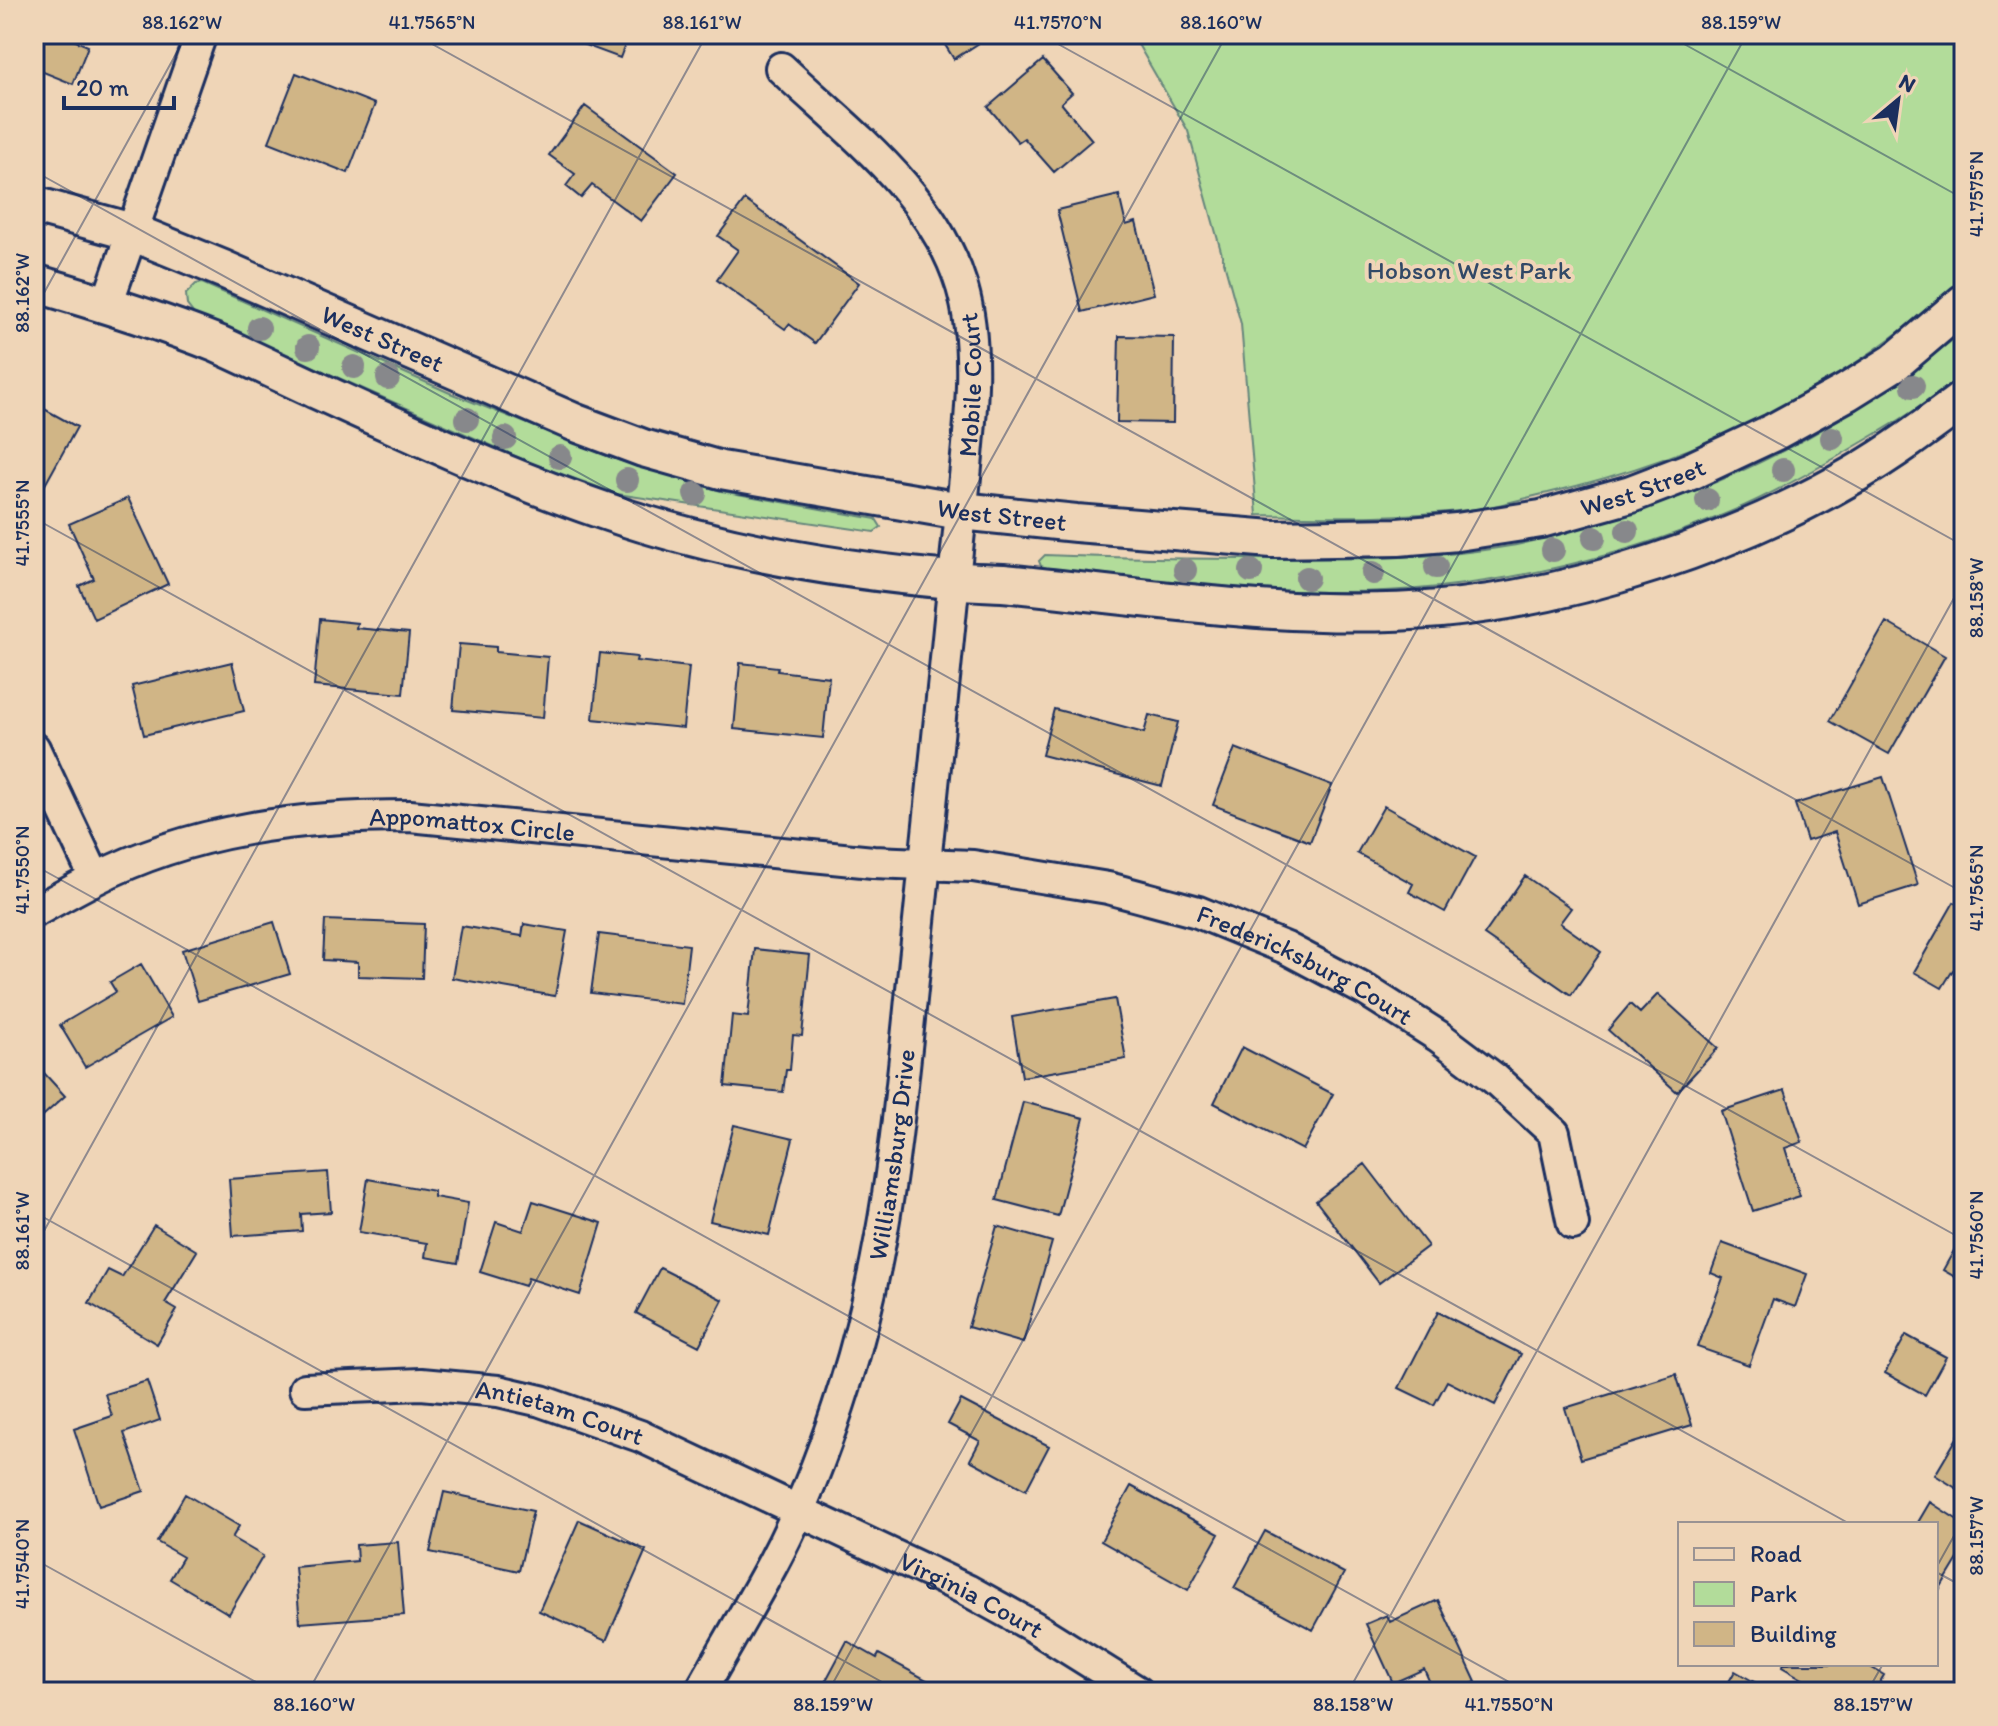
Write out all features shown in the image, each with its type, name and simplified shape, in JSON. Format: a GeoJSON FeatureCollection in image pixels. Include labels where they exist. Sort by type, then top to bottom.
{"type":"FeatureCollection","features":[{"type":"Feature","properties":{"kind":"street"},"geometry":{"type":"LineString","coordinates":[[107,304],[201,34]]}},
{"type":"Feature","properties":{"kind":"street","name":"Mobile Court"},"geometry":{"type":"LineString","coordinates":[[781,68],[895,176],[928,216],[953,260],[968,313],[972,347],[968,442],[956,581]]}},
{"type":"Feature","properties":{"kind":"street","name":"West Street"},"geometry":{"type":"LineString","coordinates":[[34,205],[132,232],[500,391],[643,448],[721,470],[961,511],[1272,539],[1398,537],[1541,519],[1631,494],[1679,476],[1774,432],[1895,362],[1964,303]]}},
{"type":"Feature","properties":{"kind":"street"},"geometry":{"type":"LineString","coordinates":[[34,283],[107,304],[217,344],[526,483],[679,533],[833,565],[956,581],[1238,609],[1356,612],[1442,609],[1592,582],[1688,552],[1778,514],[1854,475],[1914,437],[1964,399]]}},
{"type":"Feature","properties":{"kind":"street","name":"Williamsburg Drive"},"geometry":{"type":"LineString","coordinates":[[700,1692],[774,1560],[812,1480],[845,1386],[867,1310],[883,1234],[900,1107],[956,581]]}},
{"type":"Feature","properties":{"kind":"street"},"geometry":{"type":"LineString","coordinates":[[34,748],[95,878]]}},
{"type":"Feature","properties":{"kind":"street","name":"Appomattox Circle"},"geometry":{"type":"LineString","coordinates":[[34,912],[95,878],[150,855],[206,838],[263,826],[357,816],[410,816],[873,862],[925,863]]}},
{"type":"Feature","properties":{"kind":"street","name":"Fredericksburg Court"},"geometry":{"type":"LineString","coordinates":[[925,863],[973,866],[1108,888],[1198,912],[1286,948],[1367,991],[1438,1036],[1495,1079],[1554,1133],[1573,1224]]}},
{"type":"Feature","properties":{"kind":"street","name":"Antietam Court"},"geometry":{"type":"LineString","coordinates":[[305,1389],[421,1384],[498,1391],[541,1401],[640,1436],[798,1510]]}},
{"type":"Feature","properties":{"kind":"street","name":"Virginia Court"},"geometry":{"type":"LineString","coordinates":[[798,1510],[967,1590],[1034,1627],[1138,1692]]}},
{"type":"Feature","properties":{"kind":"green space","name":"Hobson West Park"},"geometry":{"type":"Polygon","coordinates":[[[1132,34],[1964,34],[1964,276],[1872,352],[1822,384],[1771,413],[1662,460],[1605,478],[1476,509],[1395,515],[1257,515],[1241,324],[1188,131],[1132,34]]]}},
{"type":"Feature","properties":{"kind":"green space"},"geometry":{"type":"Polygon","coordinates":[[[202,283],[450,393],[618,460],[721,491],[876,519],[881,527],[874,532],[617,494],[531,463],[194,314],[187,305],[186,294],[196,284],[202,283]]]}},
{"type":"Feature","properties":{"kind":"green space"},"geometry":{"type":"Polygon","coordinates":[[[1964,331],[1964,374],[1886,428],[1747,505],[1684,530],[1589,560],[1441,587],[1342,592],[1268,590],[1158,580],[1047,568],[1041,566],[1039,561],[1045,555],[1222,559],[1396,557],[1453,554],[1527,542],[1635,512],[1736,474],[1783,451],[1874,397],[1964,331]]]}},
{"type":"Feature","properties":{"kind":"building"},"geometry":{"type":"Polygon","coordinates":[[[34,34],[59,34],[88,46],[73,84],[41,71],[34,89],[34,34]]]}},
{"type":"Feature","properties":{"kind":"building"},"geometry":{"type":"Polygon","coordinates":[[[564,34],[629,34],[620,58],[563,37],[564,34]]]}},
{"type":"Feature","properties":{"kind":"building"},"geometry":{"type":"Polygon","coordinates":[[[938,34],[993,34],[954,59],[938,34]]]}},
{"type":"Feature","properties":{"kind":"building"},"geometry":{"type":"Polygon","coordinates":[[[1043,60],[1072,93],[1061,103],[1092,140],[1054,172],[1024,138],[1018,142],[988,107],[1043,60]]]}},
{"type":"Feature","properties":{"kind":"building"},"geometry":{"type":"Polygon","coordinates":[[[296,73],[375,104],[348,173],[269,142],[296,73]]]}},
{"type":"Feature","properties":{"kind":"building"},"geometry":{"type":"Polygon","coordinates":[[[585,106],[677,173],[641,221],[592,185],[581,198],[566,186],[575,174],[549,155],[585,106]]]}},
{"type":"Feature","properties":{"kind":"building"},"geometry":{"type":"Polygon","coordinates":[[[1119,195],[1126,225],[1136,222],[1154,294],[1082,312],[1057,210],[1119,195]]]}},
{"type":"Feature","properties":{"kind":"building"},"geometry":{"type":"Polygon","coordinates":[[[745,200],[859,283],[815,343],[789,324],[785,329],[717,280],[738,250],[718,236],[745,200]]]}},
{"type":"Feature","properties":{"kind":"building"},"geometry":{"type":"Polygon","coordinates":[[[1119,336],[1174,337],[1173,423],[1117,422],[1119,336]]]}},
{"type":"Feature","properties":{"kind":"building"},"geometry":{"type":"Polygon","coordinates":[[[37,405],[77,427],[36,501],[34,411],[37,405]]]}},
{"type":"Feature","properties":{"kind":"building"},"geometry":{"type":"Polygon","coordinates":[[[128,498],[168,584],[94,619],[79,586],[94,579],[69,524],[128,498]]]}},
{"type":"Feature","properties":{"kind":"building"},"geometry":{"type":"Polygon","coordinates":[[[1964,575],[1964,602],[1959,576],[1964,575]]]}},
{"type":"Feature","properties":{"kind":"building"},"geometry":{"type":"Polygon","coordinates":[[[320,619],[357,623],[356,628],[409,633],[403,694],[314,686],[320,619]]]}},
{"type":"Feature","properties":{"kind":"building"},"geometry":{"type":"Polygon","coordinates":[[[1886,622],[1945,656],[1889,754],[1830,721],[1886,622]]]}},
{"type":"Feature","properties":{"kind":"building"},"geometry":{"type":"Polygon","coordinates":[[[459,644],[496,647],[496,652],[548,657],[543,718],[453,710],[459,644]]]}},
{"type":"Feature","properties":{"kind":"building"},"geometry":{"type":"Polygon","coordinates":[[[600,653],[689,667],[683,728],[593,719],[600,653]]]}},
{"type":"Feature","properties":{"kind":"building"},"geometry":{"type":"Polygon","coordinates":[[[232,662],[244,711],[144,735],[132,686],[232,662]]]}},
{"type":"Feature","properties":{"kind":"building"},"geometry":{"type":"Polygon","coordinates":[[[740,663],[829,677],[823,738],[734,729],[740,663]]]}},
{"type":"Feature","properties":{"kind":"building"},"geometry":{"type":"Polygon","coordinates":[[[1054,709],[1144,733],[1149,715],[1178,722],[1162,786],[1042,755],[1054,709]]]}},
{"type":"Feature","properties":{"kind":"building"},"geometry":{"type":"Polygon","coordinates":[[[1235,748],[1332,785],[1310,842],[1213,805],[1235,748]]]}},
{"type":"Feature","properties":{"kind":"building"},"geometry":{"type":"Polygon","coordinates":[[[1883,777],[1918,885],[1858,904],[1835,832],[1807,841],[1795,804],[1883,777]]]}},
{"type":"Feature","properties":{"kind":"building"},"geometry":{"type":"Polygon","coordinates":[[[1384,806],[1475,857],[1445,912],[1409,892],[1413,884],[1357,853],[1384,806]]]}},
{"type":"Feature","properties":{"kind":"building"},"geometry":{"type":"Polygon","coordinates":[[[1525,876],[1571,908],[1560,923],[1601,952],[1571,995],[1484,935],[1525,876]]]}},
{"type":"Feature","properties":{"kind":"building"},"geometry":{"type":"Polygon","coordinates":[[[1954,902],[1964,907],[1964,976],[1953,970],[1942,988],[1914,972],[1954,902]]]}},
{"type":"Feature","properties":{"kind":"building"},"geometry":{"type":"Polygon","coordinates":[[[325,920],[424,924],[422,978],[358,976],[358,962],[323,960],[325,920]]]}},
{"type":"Feature","properties":{"kind":"building"},"geometry":{"type":"Polygon","coordinates":[[[274,922],[290,974],[198,1001],[182,950],[274,922]]]}},
{"type":"Feature","properties":{"kind":"building"},"geometry":{"type":"Polygon","coordinates":[[[524,924],[567,931],[555,996],[452,978],[461,926],[522,936],[524,924]]]}},
{"type":"Feature","properties":{"kind":"building"},"geometry":{"type":"Polygon","coordinates":[[[599,934],[689,945],[682,1004],[591,993],[599,934]]]}},
{"type":"Feature","properties":{"kind":"building"},"geometry":{"type":"Polygon","coordinates":[[[755,949],[810,955],[802,1036],[793,1035],[790,1070],[786,1070],[783,1092],[725,1086],[732,1015],[748,1017],[755,949]]]}},
{"type":"Feature","properties":{"kind":"building"},"geometry":{"type":"Polygon","coordinates":[[[141,964],[172,1017],[85,1067],[60,1025],[116,992],[110,982],[141,964]]]}},
{"type":"Feature","properties":{"kind":"building"},"geometry":{"type":"Polygon","coordinates":[[[1658,994],[1718,1048],[1677,1092],[1608,1030],[1630,1004],[1640,1013],[1658,994]]]}},
{"type":"Feature","properties":{"kind":"building"},"geometry":{"type":"Polygon","coordinates":[[[1115,999],[1126,1059],[1022,1077],[1012,1017],[1115,999]]]}},
{"type":"Feature","properties":{"kind":"building"},"geometry":{"type":"Polygon","coordinates":[[[1242,1047],[1333,1094],[1303,1150],[1214,1103],[1242,1047]]]}},
{"type":"Feature","properties":{"kind":"building"},"geometry":{"type":"Polygon","coordinates":[[[34,1062],[65,1096],[34,1124],[34,1062]]]}},
{"type":"Feature","properties":{"kind":"building"},"geometry":{"type":"Polygon","coordinates":[[[1785,1090],[1802,1142],[1785,1148],[1800,1196],[1753,1211],[1721,1111],[1785,1090]]]}},
{"type":"Feature","properties":{"kind":"building"},"geometry":{"type":"Polygon","coordinates":[[[1023,1102],[1084,1118],[1058,1216],[997,1200],[1023,1102]]]}},
{"type":"Feature","properties":{"kind":"building"},"geometry":{"type":"Polygon","coordinates":[[[734,1125],[793,1139],[769,1235],[710,1221],[734,1125]]]}},
{"type":"Feature","properties":{"kind":"building"},"geometry":{"type":"Polygon","coordinates":[[[1365,1164],[1428,1246],[1379,1283],[1316,1201],[1365,1164]]]}},
{"type":"Feature","properties":{"kind":"building"},"geometry":{"type":"Polygon","coordinates":[[[328,1172],[331,1212],[301,1214],[302,1231],[233,1236],[229,1179],[328,1172]]]}},
{"type":"Feature","properties":{"kind":"building"},"geometry":{"type":"Polygon","coordinates":[[[368,1179],[434,1191],[434,1197],[468,1203],[458,1263],[425,1257],[427,1243],[359,1232],[368,1179]]]}},
{"type":"Feature","properties":{"kind":"building"},"geometry":{"type":"Polygon","coordinates":[[[533,1201],[602,1223],[580,1295],[528,1278],[525,1286],[480,1272],[496,1222],[523,1231],[533,1201]]]}},
{"type":"Feature","properties":{"kind":"building"},"geometry":{"type":"Polygon","coordinates":[[[154,1225],[197,1251],[165,1303],[177,1310],[157,1344],[89,1303],[108,1270],[122,1277],[154,1225]]]}},
{"type":"Feature","properties":{"kind":"building"},"geometry":{"type":"Polygon","coordinates":[[[997,1226],[1052,1242],[1023,1343],[968,1327],[997,1226]]]}},
{"type":"Feature","properties":{"kind":"building"},"geometry":{"type":"Polygon","coordinates":[[[1961,1238],[1964,1240],[1964,1282],[1943,1270],[1961,1238]]]}},
{"type":"Feature","properties":{"kind":"building"},"geometry":{"type":"Polygon","coordinates":[[[1722,1243],[1807,1274],[1795,1307],[1773,1299],[1749,1365],[1697,1347],[1723,1278],[1711,1273],[1722,1243]]]}},
{"type":"Feature","properties":{"kind":"building"},"geometry":{"type":"Polygon","coordinates":[[[660,1268],[723,1300],[699,1346],[636,1313],[660,1268]]]}},
{"type":"Feature","properties":{"kind":"building"},"geometry":{"type":"Polygon","coordinates":[[[1438,1312],[1521,1354],[1495,1405],[1447,1381],[1434,1405],[1399,1388],[1438,1312]]]}},
{"type":"Feature","properties":{"kind":"building"},"geometry":{"type":"Polygon","coordinates":[[[1906,1335],[1946,1357],[1925,1395],[1885,1373],[1906,1335]]]}},
{"type":"Feature","properties":{"kind":"building"},"geometry":{"type":"Polygon","coordinates":[[[1676,1374],[1692,1425],[1581,1459],[1565,1408],[1676,1374]]]}},
{"type":"Feature","properties":{"kind":"building"},"geometry":{"type":"Polygon","coordinates":[[[147,1381],[160,1420],[124,1433],[144,1491],[99,1506],[74,1429],[112,1416],[105,1394],[147,1381]]]}},
{"type":"Feature","properties":{"kind":"building"},"geometry":{"type":"Polygon","coordinates":[[[961,1400],[1049,1446],[1026,1490],[970,1460],[980,1441],[948,1424],[961,1400]]]}},
{"type":"Feature","properties":{"kind":"building"},"geometry":{"type":"Polygon","coordinates":[[[1964,1426],[1964,1493],[1935,1475],[1964,1426]]]}},
{"type":"Feature","properties":{"kind":"building"},"geometry":{"type":"Polygon","coordinates":[[[1131,1486],[1219,1534],[1188,1590],[1101,1541],[1131,1486]]]}},
{"type":"Feature","properties":{"kind":"building"},"geometry":{"type":"Polygon","coordinates":[[[444,1492],[533,1511],[519,1571],[430,1552],[444,1492]]]}},
{"type":"Feature","properties":{"kind":"building"},"geometry":{"type":"Polygon","coordinates":[[[185,1494],[239,1526],[232,1538],[263,1556],[229,1614],[170,1579],[183,1557],[157,1542],[185,1494]]]}},
{"type":"Feature","properties":{"kind":"building"},"geometry":{"type":"Polygon","coordinates":[[[1930,1502],[1964,1524],[1964,1549],[1938,1592],[1938,1522],[1918,1522],[1930,1502]]]}},
{"type":"Feature","properties":{"kind":"building"},"geometry":{"type":"Polygon","coordinates":[[[579,1520],[646,1550],[606,1641],[539,1611],[579,1520]]]}},
{"type":"Feature","properties":{"kind":"building"},"geometry":{"type":"Polygon","coordinates":[[[1265,1531],[1344,1573],[1313,1630],[1234,1588],[1265,1531]]]}},
{"type":"Feature","properties":{"kind":"building"},"geometry":{"type":"Polygon","coordinates":[[[398,1542],[404,1615],[300,1623],[295,1567],[357,1561],[356,1545],[398,1542]]]}},
{"type":"Feature","properties":{"kind":"building"},"geometry":{"type":"Polygon","coordinates":[[[1438,1600],[1476,1682],[1454,1692],[1434,1692],[1424,1669],[1393,1683],[1366,1624],[1387,1615],[1390,1622],[1438,1600]]]}},
{"type":"Feature","properties":{"kind":"building"},"geometry":{"type":"Polygon","coordinates":[[[847,1641],[877,1658],[879,1654],[934,1684],[930,1692],[844,1692],[825,1682],[847,1641]]]}},
{"type":"Feature","properties":{"kind":"building"},"geometry":{"type":"Polygon","coordinates":[[[1868,1666],[1884,1675],[1874,1692],[1825,1692],[1782,1667],[1868,1666]]]}},
{"type":"Feature","properties":{"kind":"building"},"geometry":{"type":"Polygon","coordinates":[[[1735,1671],[1772,1692],[1723,1692],[1735,1671]]]}}]}
